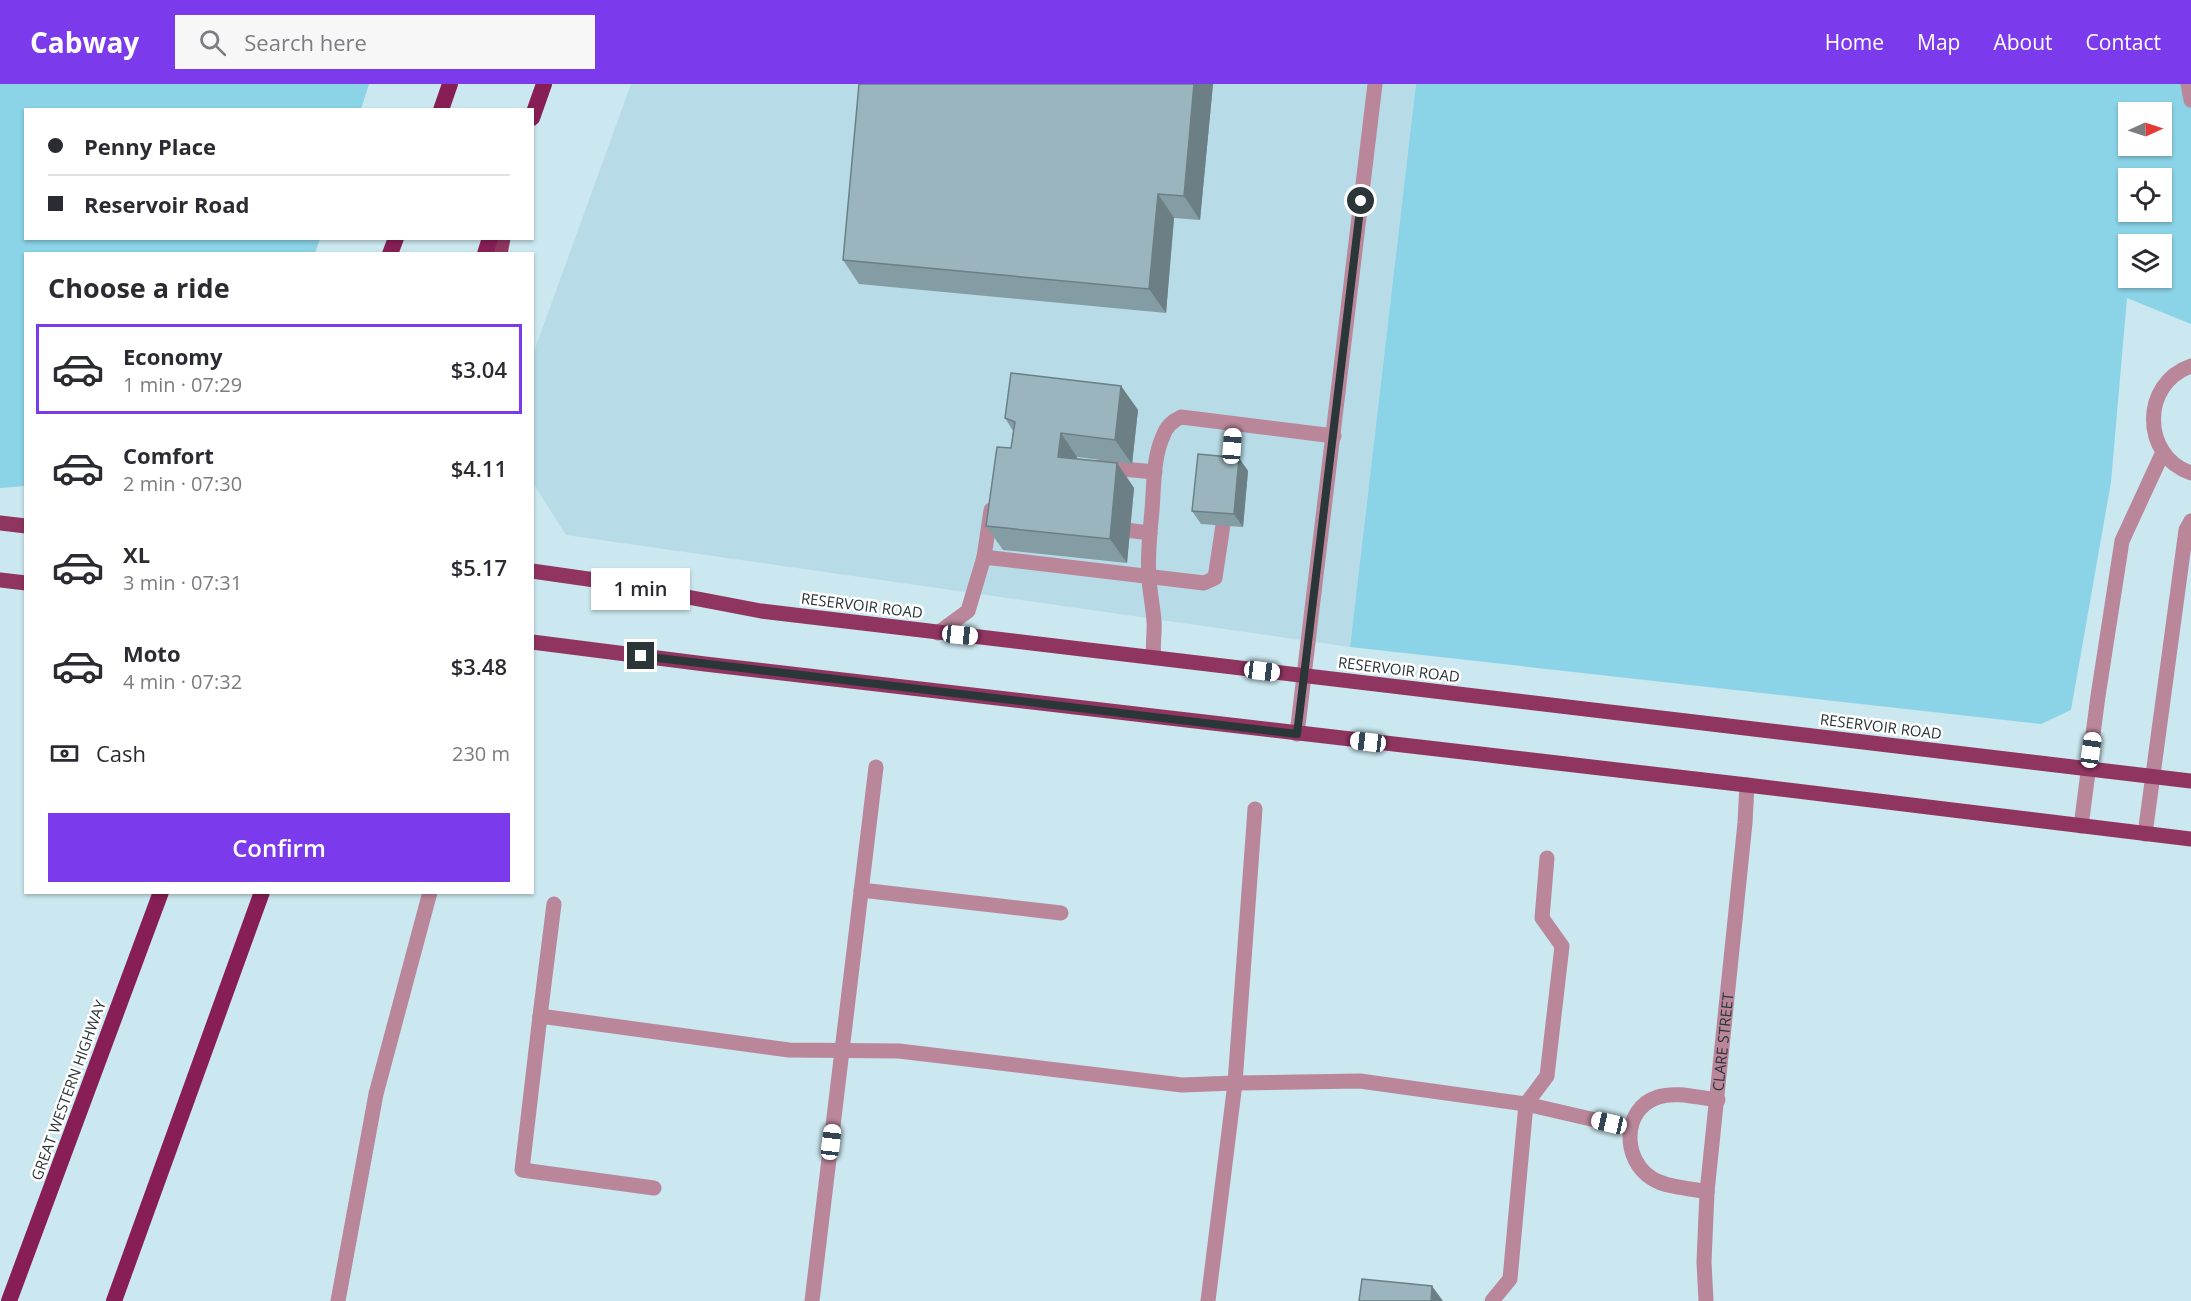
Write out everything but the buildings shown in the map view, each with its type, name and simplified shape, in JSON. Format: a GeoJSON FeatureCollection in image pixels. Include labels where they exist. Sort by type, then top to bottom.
{"type":"FeatureCollection","features":[{"type":"Feature","properties":{"kind":"highway"},"geometry":{"type":"LineString","coordinates":[[442,108],[450,84]]}},
{"type":"Feature","properties":{"kind":"highway"},"geometry":{"type":"LineString","coordinates":[[534,112],[544,84]]}},
{"type":"Feature","properties":{"kind":"highway","name":"GREAT WESTERN HIGHWAY"},"geometry":{"type":"LineString","coordinates":[[9,1301],[160,894]]}},
{"type":"Feature","properties":{"kind":"highway"},"geometry":{"type":"LineString","coordinates":[[114,1301],[261,894]]}},
{"type":"Feature","properties":{"kind":"main road"},"geometry":{"type":"LineString","coordinates":[[0,523],[24,525]]}},
{"type":"Feature","properties":{"kind":"main road","name":"RESERVOIR ROAD"},"geometry":{"type":"LineString","coordinates":[[534,571],[609,582],[761,610],[938,633],[2191,781]]}},
{"type":"Feature","properties":{"kind":"main road"},"geometry":{"type":"LineString","coordinates":[[0,580],[24,583]]}},
{"type":"Feature","properties":{"kind":"main road"},"geometry":{"type":"LineString","coordinates":[[534,642],[2191,839]]}},
{"type":"Feature","properties":{"kind":"street"},"geometry":{"type":"LineString","coordinates":[[1297,734],[1375,84]]}},
{"type":"Feature","properties":{"kind":"street"},"geometry":{"type":"LineString","coordinates":[[2188,84],[2191,100]]}},
{"type":"Feature","properties":{"kind":"street"},"geometry":{"type":"LineString","coordinates":[[2191,366],[2182,369],[2167,382],[2157,398],[2152,416],[2155,435],[2163,452],[2174,464],[2191,473]]}},
{"type":"Feature","properties":{"kind":"street"},"geometry":{"type":"LineString","coordinates":[[1154,657],[1152,647],[1155,640],[1154,619],[1149,578],[1155,472],[1161,439],[1174,420],[1181,417],[1334,436]]}},
{"type":"Feature","properties":{"kind":"street"},"geometry":{"type":"LineString","coordinates":[[1230,469],[1233,424]]}},
{"type":"Feature","properties":{"kind":"street"},"geometry":{"type":"LineString","coordinates":[[2081,826],[2122,541],[2163,452]]}},
{"type":"Feature","properties":{"kind":"street"},"geometry":{"type":"LineString","coordinates":[[1087,466],[1155,472]]}},
{"type":"Feature","properties":{"kind":"street"},"geometry":{"type":"LineString","coordinates":[[938,633],[968,611],[996,515],[993,492]]}},
{"type":"Feature","properties":{"kind":"street"},"geometry":{"type":"LineString","coordinates":[[2145,834],[2186,530],[2191,521]]}},
{"type":"Feature","properties":{"kind":"street"},"geometry":{"type":"LineString","coordinates":[[984,557],[1204,583],[1215,578],[1223,525]]}},
{"type":"Feature","properties":{"kind":"street"},"geometry":{"type":"LineString","coordinates":[[1093,526],[1150,533]]}},
{"type":"Feature","properties":{"kind":"street"},"geometry":{"type":"LineString","coordinates":[[812,1301],[876,767]]}},
{"type":"Feature","properties":{"kind":"street","name":"CLARE STREET"},"geometry":{"type":"LineString","coordinates":[[1706,1301],[1704,1262],[1707,1192],[1745,823],[1746,785]]}},
{"type":"Feature","properties":{"kind":"street"},"geometry":{"type":"LineString","coordinates":[[1208,1301],[1235,1083],[1255,809]]}},
{"type":"Feature","properties":{"kind":"street"},"geometry":{"type":"LineString","coordinates":[[1492,1301],[1510,1279],[1526,1104],[1546,1076],[1562,946],[1542,918],[1547,858]]}},
{"type":"Feature","properties":{"kind":"street"},"geometry":{"type":"LineString","coordinates":[[861,890],[1061,913]]}},
{"type":"Feature","properties":{"kind":"street"},"geometry":{"type":"LineString","coordinates":[[338,1301],[375,1094],[429,894]]}},
{"type":"Feature","properties":{"kind":"street"},"geometry":{"type":"LineString","coordinates":[[554,904],[522,1170],[654,1188]]}},
{"type":"Feature","properties":{"kind":"street"},"geometry":{"type":"LineString","coordinates":[[540,1016],[789,1050],[899,1051],[1182,1085],[1360,1081],[1526,1104],[1630,1128]]}},
{"type":"Feature","properties":{"kind":"street"},"geometry":{"type":"LineString","coordinates":[[1707,1192],[1667,1184],[1643,1172],[1635,1161],[1630,1146],[1630,1128],[1642,1105],[1657,1097],[1671,1095],[1718,1100]]}},
{"type":"Feature","properties":{"kind":"shaded area"},"geometry":{"type":"Polygon","coordinates":[[[0,84],[369,84],[361,108],[24,108],[24,240],[320,240],[315,252],[24,252],[24,486],[0,488],[0,84]]]}},
{"type":"Feature","properties":{"kind":"shaded area"},"geometry":{"type":"Polygon","coordinates":[[[631,84],[1416,84],[1350,647],[566,535],[534,485],[534,351],[631,84]]]}},
{"type":"Feature","properties":{"kind":"shaded area"},"geometry":{"type":"Polygon","coordinates":[[[1416,84],[2191,84],[2191,324],[2127,298],[2111,482],[2071,710],[2041,724],[1350,647],[1416,84]]]}},
{"type":"Feature","properties":{"kind":"route"},"geometry":{"type":"LineString","coordinates":[[641,656],[1297,734],[1361,201]]}}]}
